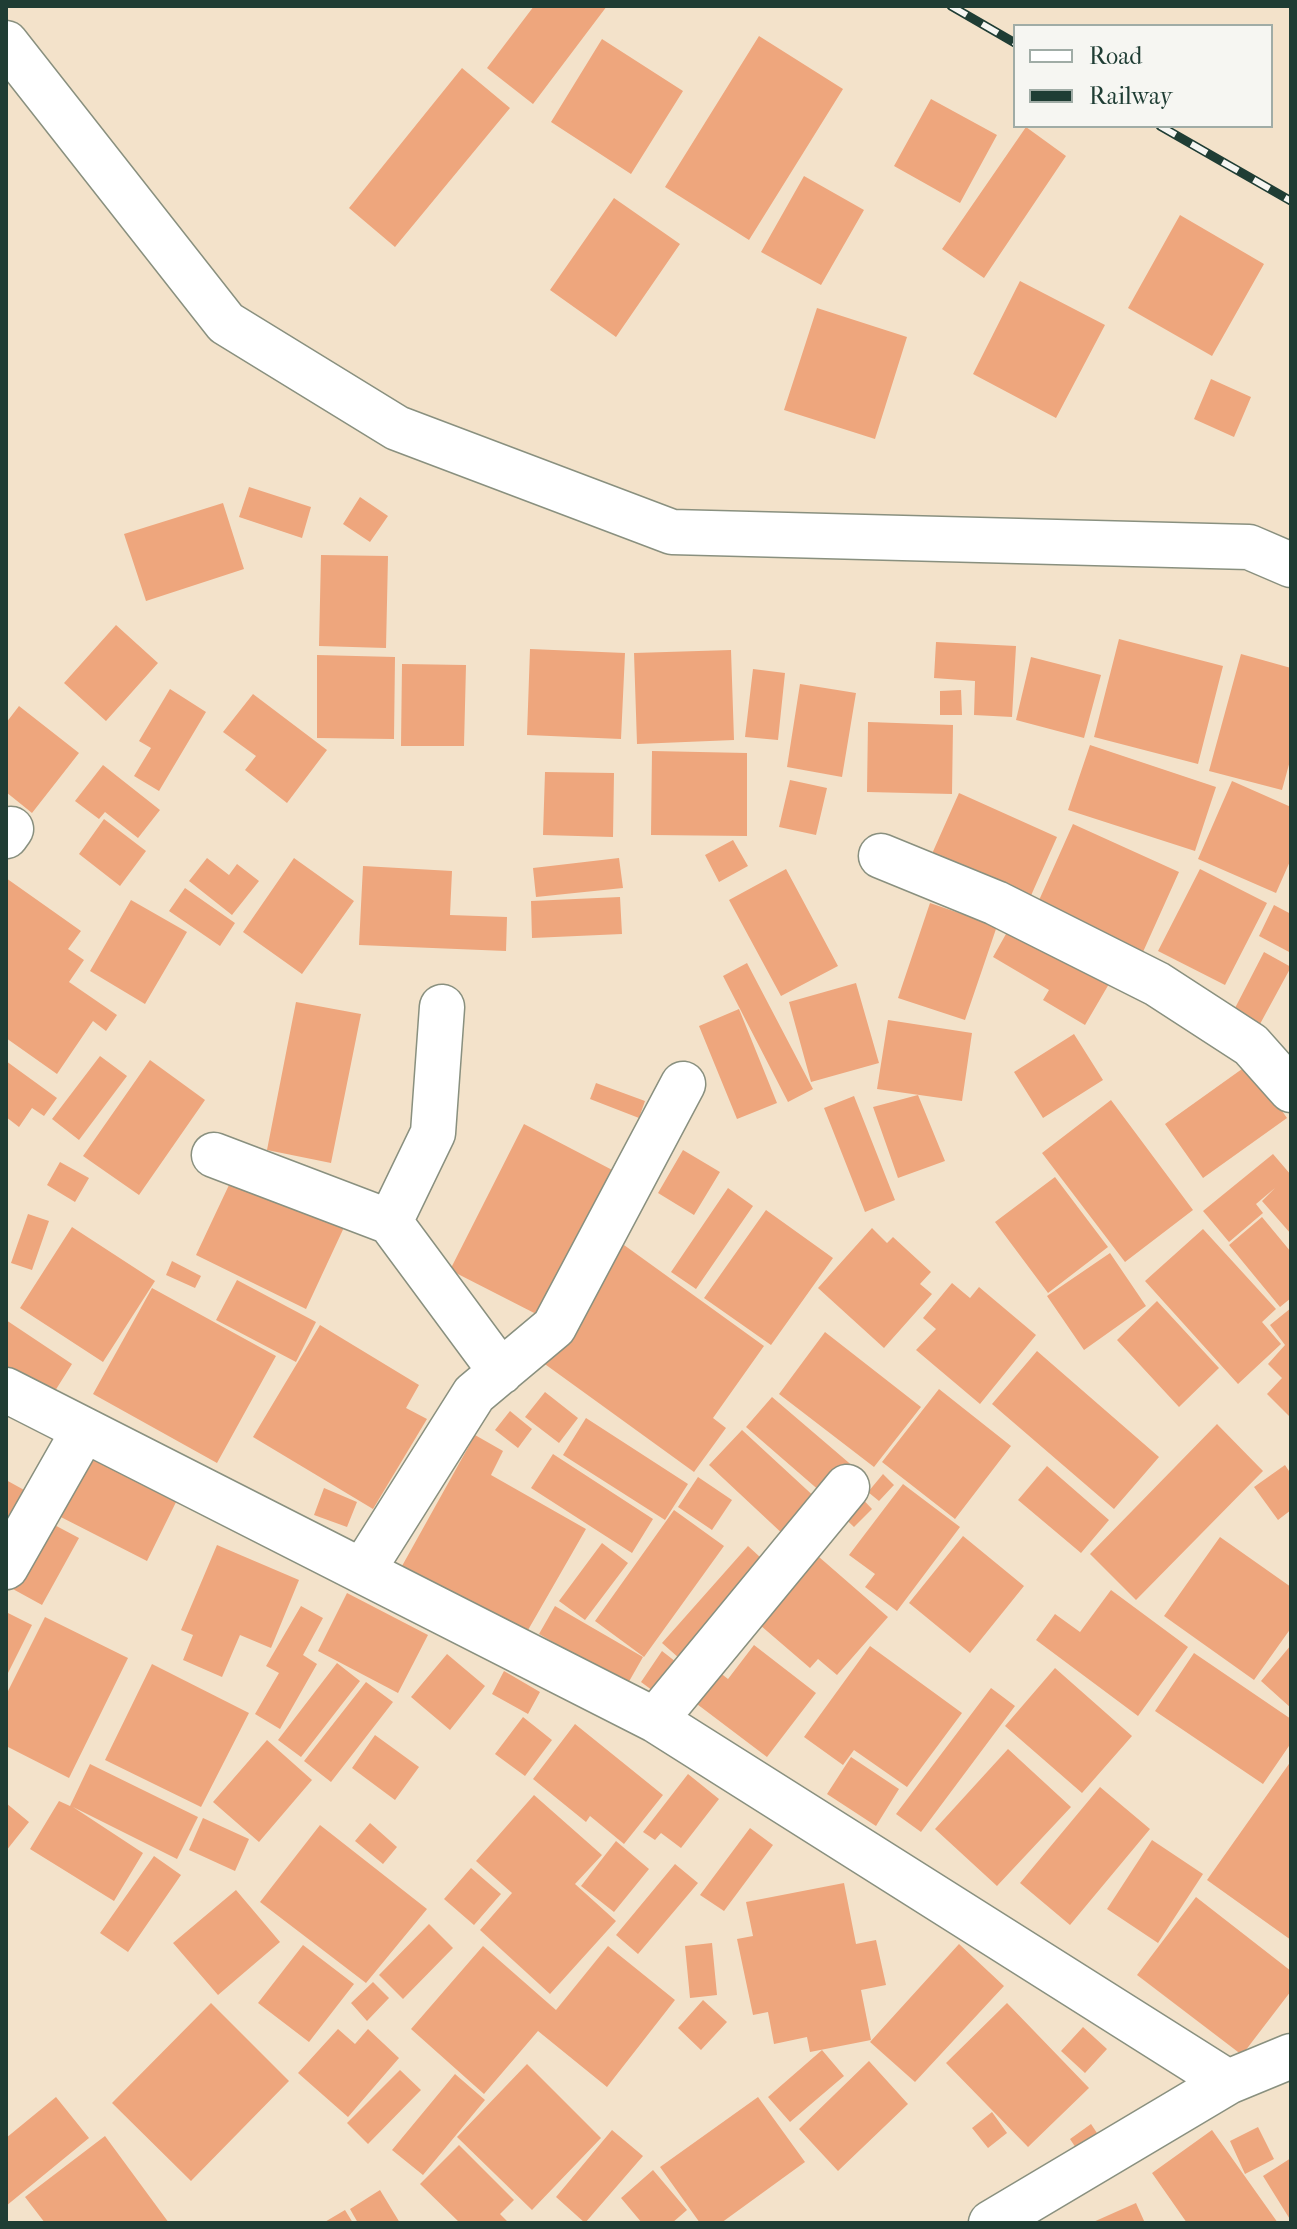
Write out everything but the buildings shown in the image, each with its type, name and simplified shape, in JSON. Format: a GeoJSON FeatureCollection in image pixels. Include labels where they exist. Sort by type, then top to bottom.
{"type":"FeatureCollection","features":[{"type":"Feature","properties":{"kind":"street"},"geometry":{"type":"LineString","coordinates":[[6,43],[226,323],[397,428],[672,532],[1249,547],[1291,565]]}},
{"type":"Feature","properties":{"kind":"street"},"geometry":{"type":"LineString","coordinates":[[881,856],[996,903],[1157,984],[1251,1045],[1291,1090]]}},
{"type":"Feature","properties":{"kind":"street"},"geometry":{"type":"LineString","coordinates":[[390,1222],[433,1133],[442,1007]]}},
{"type":"Feature","properties":{"kind":"street"},"geometry":{"type":"LineString","coordinates":[[363,1570],[474,1394],[554,1327],[683,1084]]}},
{"type":"Feature","properties":{"kind":"street"},"geometry":{"type":"LineString","coordinates":[[214,1155],[390,1222],[501,1372]]}},
{"type":"Feature","properties":{"kind":"street"},"geometry":{"type":"LineString","coordinates":[[6,1390],[655,1720],[1228,2082]]}},
{"type":"Feature","properties":{"kind":"street"},"geometry":{"type":"LineString","coordinates":[[6,1567],[84,1430]]}},
{"type":"Feature","properties":{"kind":"street"},"geometry":{"type":"LineString","coordinates":[[655,1720],[847,1487]]}},
{"type":"Feature","properties":{"kind":"street"},"geometry":{"type":"LineString","coordinates":[[991,2223],[1228,2082],[1291,2056]]}},
{"type":"Feature","properties":{"kind":"railway"},"geometry":{"type":"LineString","coordinates":[[951,6],[1013,42]]}},
{"type":"Feature","properties":{"kind":"railway"},"geometry":{"type":"LineString","coordinates":[[1163,128],[1291,201]]}}]}
